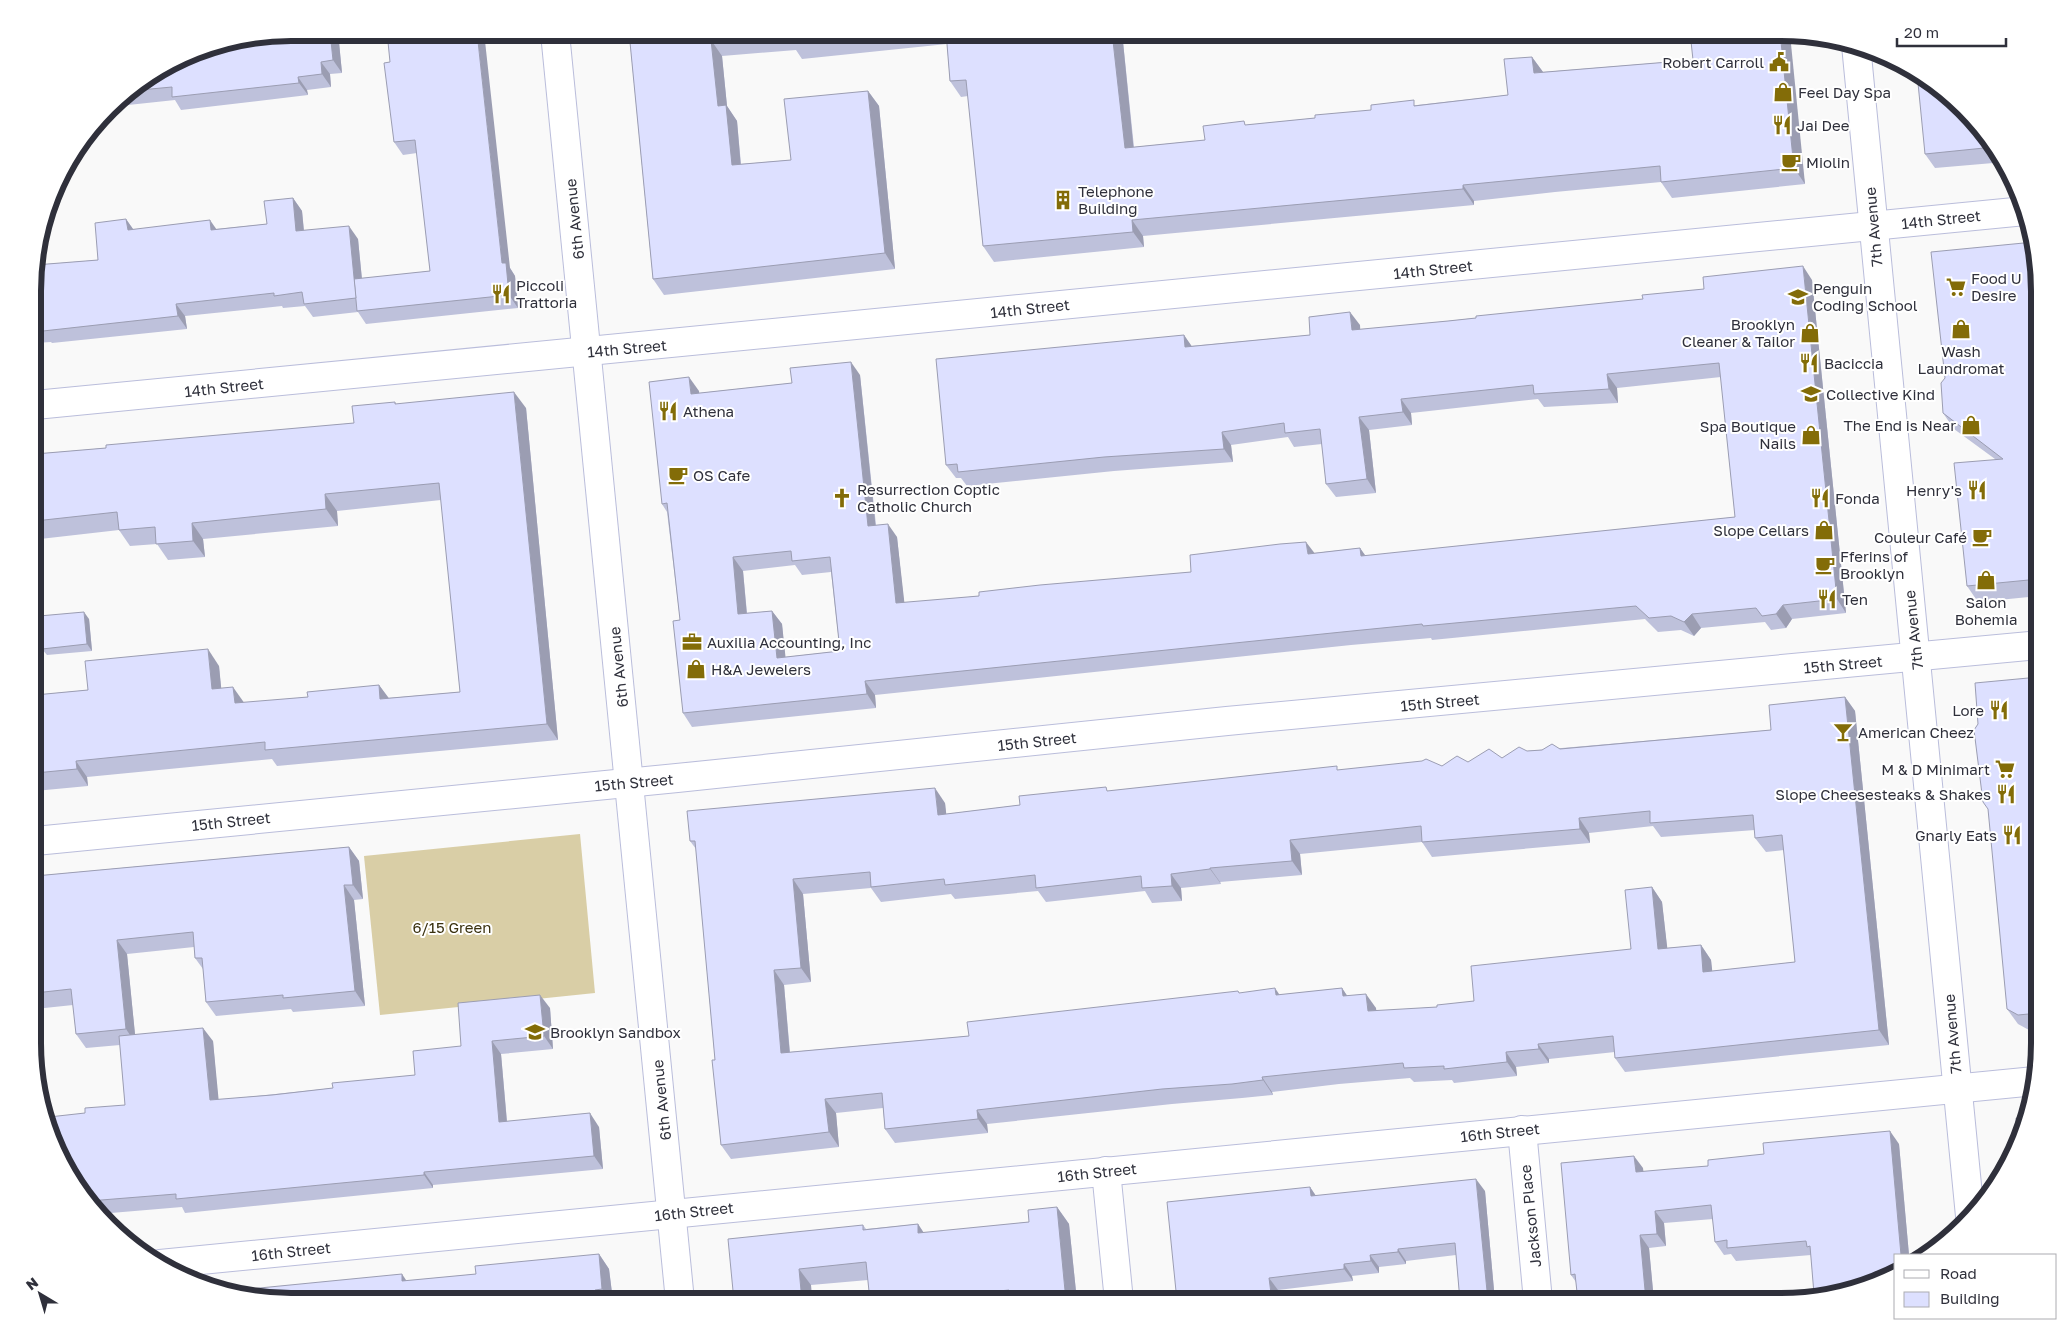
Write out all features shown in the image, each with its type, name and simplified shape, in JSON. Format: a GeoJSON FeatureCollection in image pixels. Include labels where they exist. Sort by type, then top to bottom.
{"type":"FeatureCollection","features":[{"type":"Feature","properties":{"kind":"street","name":"6th Avenue"},"geometry":{"type":"LineString","coordinates":[[556,41],[679,1293]]}},
{"type":"Feature","properties":{"kind":"street","name":"7th Avenue"},"geometry":{"type":"LineString","coordinates":[[1857,54],[1969,1207]]}},
{"type":"Feature","properties":{"kind":"street","name":"14th Street"},"geometry":{"type":"LineString","coordinates":[[41,404],[2017,212]]}},
{"type":"Feature","properties":{"kind":"street","name":"15th Street"},"geometry":{"type":"LineString","coordinates":[[41,840],[630,783],[1237,720],[2031,646]]}},
{"type":"Feature","properties":{"kind":"street","name":"16th Street"},"geometry":{"type":"LineString","coordinates":[[173,1263],[2028,1082]]}},
{"type":"Feature","properties":{"kind":"street","name":"Jackson Place"},"geometry":{"type":"LineString","coordinates":[[1522,1130],[1537,1293]]}},
{"type":"Feature","properties":{"kind":"street"},"geometry":{"type":"LineString","coordinates":[[1106,1171],[1118,1293]]}},
{"type":"Feature","properties":{"kind":"green space","name":"6/15 Green"},"geometry":{"type":"Polygon","coordinates":[[[580,834],[595,993],[380,1015],[364,856],[580,834]]]}},
{"type":"Feature","properties":{"kind":"building"},"geometry":{"type":"Polygon","coordinates":[[[331,41],[333,60],[321,62],[322,74],[298,77],[299,83],[172,97],[172,87],[143,90],[181,67],[227,50],[259,43],[331,41]]]}},
{"type":"Feature","properties":{"kind":"building"},"geometry":{"type":"Polygon","coordinates":[[[388,41],[478,41],[502,263],[506,263],[509,295],[357,311],[354,279],[430,271],[415,140],[394,142],[384,63],[390,62],[388,41]]]}},
{"type":"Feature","properties":{"kind":"building"},"geometry":{"type":"Polygon","coordinates":[[[630,41],[711,41],[718,106],[726,105],[732,165],[791,160],[784,99],[868,91],[885,253],[653,279],[630,41]]]}},
{"type":"Feature","properties":{"kind":"building"},"geometry":{"type":"Polygon","coordinates":[[[791,41],[810,41],[791,43],[791,41]]]}},
{"type":"Feature","properties":{"kind":"building"},"geometry":{"type":"Polygon","coordinates":[[[947,41],[1113,41],[1125,148],[1205,140],[1203,126],[1244,121],[1245,125],[1315,118],[1315,115],[1371,110],[1371,105],[1414,100],[1414,106],[1508,95],[1504,59],[1532,57],[1534,73],[1693,60],[1691,41],[1781,41],[1794,168],[1661,182],[1660,166],[1545,177],[1463,185],[1463,189],[1132,220],[1133,232],[983,246],[966,80],[950,81],[947,41]]]}},
{"type":"Feature","properties":{"kind":"building"},"geometry":{"type":"Polygon","coordinates":[[[1918,82],[1945,103],[1969,127],[1986,148],[1925,154],[1918,82]]]}},
{"type":"Feature","properties":{"kind":"building"},"geometry":{"type":"Polygon","coordinates":[[[293,198],[296,231],[349,226],[356,298],[304,304],[302,292],[274,296],[274,293],[176,304],[178,316],[43,331],[43,329],[41,329],[43,264],[98,260],[95,223],[126,219],[128,230],[210,220],[211,230],[267,224],[264,201],[293,198]]]}},
{"type":"Feature","properties":{"kind":"building"},"geometry":{"type":"Polygon","coordinates":[[[2026,243],[2031,292],[2031,580],[1967,586],[1954,463],[2003,459],[1943,413],[1941,383],[1945,378],[1931,252],[2026,243]]]}},
{"type":"Feature","properties":{"kind":"building"},"geometry":{"type":"Polygon","coordinates":[[[1803,266],[1837,599],[1783,605],[1776,614],[1762,616],[1756,608],[1692,614],[1684,622],[1671,616],[1649,618],[1636,606],[1423,626],[1422,624],[865,681],[867,694],[683,713],[673,621],[680,620],[667,503],[662,504],[649,382],[689,377],[691,394],[792,383],[790,368],[851,362],[868,526],[888,524],[896,603],[979,596],[979,592],[1040,585],[1191,572],[1190,555],[1280,544],[1306,542],[1308,554],[1360,548],[1361,556],[1735,517],[1719,363],[1607,374],[1609,389],[1534,394],[1533,385],[1401,399],[1403,412],[1359,417],[1367,479],[1326,484],[1320,429],[1285,433],[1284,423],[1222,432],[1224,449],[1104,457],[958,472],[957,464],[946,465],[936,359],[1184,335],[1185,347],[1310,335],[1309,317],[1350,312],[1352,330],[1448,321],[1476,318],[1476,316],[1643,299],[1642,295],[1704,289],[1703,277],[1803,266]],[[791,551],[733,557],[738,614],[772,611],[777,658],[840,651],[830,557],[792,561],[791,551]]]}},
{"type":"Feature","properties":{"kind":"building"},"geometry":{"type":"Polygon","coordinates":[[[514,392],[547,724],[265,750],[265,742],[76,761],[77,769],[41,772],[41,694],[88,690],[85,661],[208,649],[212,689],[233,687],[235,703],[308,697],[307,692],[379,685],[380,699],[460,692],[439,483],[325,494],[326,509],[192,523],[193,541],[156,544],[155,527],[119,530],[117,512],[41,520],[41,453],[106,448],[106,445],[354,423],[352,406],[395,402],[395,404],[514,392]]]}},
{"type":"Feature","properties":{"kind":"building"},"geometry":{"type":"Polygon","coordinates":[[[84,612],[87,644],[42,649],[41,616],[84,612]]]}},
{"type":"Feature","properties":{"kind":"building"},"geometry":{"type":"Polygon","coordinates":[[[2031,678],[2031,1014],[2018,1015],[2007,1009],[1988,809],[1983,802],[1974,730],[1978,724],[1975,683],[2031,678]]]}},
{"type":"Feature","properties":{"kind":"building"},"geometry":{"type":"Polygon","coordinates":[[[1845,697],[1879,1030],[1615,1058],[1613,1036],[1538,1044],[1539,1049],[1506,1052],[1507,1062],[1444,1069],[1444,1066],[1404,1068],[1403,1063],[1262,1077],[1263,1080],[1232,1084],[1162,1089],[977,1110],[978,1119],[885,1129],[882,1093],[825,1099],[829,1132],[721,1145],[712,1060],[715,1060],[695,841],[690,841],[687,811],[935,788],[938,815],[1020,805],[1019,796],[1106,787],[1107,791],[1337,766],[1337,770],[1426,759],[1442,766],[1457,756],[1468,762],[1489,749],[1502,758],[1519,747],[1527,751],[1542,750],[1552,744],[1560,749],[1771,730],[1769,705],[1845,697]],[[1650,811],[1579,818],[1580,829],[1422,842],[1421,826],[1290,840],[1292,861],[1210,868],[1171,874],[1172,886],[1142,888],[1141,876],[1036,888],[1035,875],[945,885],[944,879],[871,887],[870,872],[793,879],[801,968],[774,970],[781,1053],[969,1036],[967,1022],[1275,988],[1276,995],[1342,988],[1343,996],[1366,994],[1368,1011],[1437,1007],[1437,1005],[1474,1001],[1471,966],[1631,949],[1625,890],[1652,887],[1658,949],[1701,945],[1703,972],[1795,962],[1782,835],[1755,838],[1753,815],[1650,823],[1650,811]]]}},
{"type":"Feature","properties":{"kind":"building"},"geometry":{"type":"Polygon","coordinates":[[[349,847],[353,885],[344,885],[355,991],[283,998],[283,995],[206,1002],[202,958],[195,958],[193,932],[117,940],[126,1029],[76,1034],[71,989],[41,992],[41,875],[349,847]]]}},
{"type":"Feature","properties":{"kind":"building"},"geometry":{"type":"Polygon","coordinates":[[[540,995],[544,1036],[492,1041],[499,1122],[590,1113],[594,1156],[424,1172],[424,1175],[176,1199],[176,1194],[97,1200],[83,1182],[67,1153],[53,1117],[85,1113],[85,1108],[125,1105],[119,1036],[203,1028],[210,1100],[272,1095],[333,1088],[332,1083],[415,1075],[413,1051],[461,1046],[458,1003],[540,995]]]}},
{"type":"Feature","properties":{"kind":"building"},"geometry":{"type":"Polygon","coordinates":[[[1890,1131],[1901,1254],[1894,1254],[1894,1265],[1861,1279],[1814,1291],[1810,1246],[1807,1247],[1806,1241],[1727,1248],[1727,1240],[1715,1242],[1711,1205],[1655,1211],[1657,1234],[1640,1235],[1645,1293],[1577,1293],[1575,1274],[1571,1275],[1561,1163],[1634,1156],[1636,1172],[1708,1166],[1708,1160],[1764,1154],[1763,1143],[1890,1131]]]}},
{"type":"Feature","properties":{"kind":"building"},"geometry":{"type":"Polygon","coordinates":[[[1476,1179],[1487,1293],[1459,1293],[1455,1243],[1398,1249],[1398,1252],[1370,1255],[1371,1261],[1344,1264],[1344,1269],[1269,1278],[1271,1293],[1176,1293],[1167,1202],[1310,1187],[1311,1196],[1476,1179]]]}},
{"type":"Feature","properties":{"kind":"building"},"geometry":{"type":"Polygon","coordinates":[[[1057,1207],[1065,1293],[1009,1293],[1009,1290],[978,1293],[869,1293],[866,1262],[799,1269],[801,1293],[733,1293],[728,1239],[863,1225],[863,1230],[918,1224],[918,1233],[1029,1222],[1028,1210],[1057,1207]]]}},
{"type":"Feature","properties":{"kind":"building"},"geometry":{"type":"Polygon","coordinates":[[[599,1254],[602,1289],[595,1290],[596,1293],[292,1293],[249,1289],[402,1274],[402,1281],[476,1274],[475,1266],[599,1254]]]}},
{"type":"Feature","properties":{"kind":"place","name":"Robert Carroll"},"geometry":{"type":"Point","coordinates":[1779,62]}},
{"type":"Feature","properties":{"kind":"place","name":"Feel Day Spa"},"geometry":{"type":"Point","coordinates":[1783,92]}},
{"type":"Feature","properties":{"kind":"place","name":"Jai Dee"},"geometry":{"type":"Point","coordinates":[1782,125]}},
{"type":"Feature","properties":{"kind":"place","name":"Miolin"},"geometry":{"type":"Point","coordinates":[1791,162]}},
{"type":"Feature","properties":{"kind":"place","name":"Telephone Building"},"geometry":{"type":"Point","coordinates":[1063,200]}},
{"type":"Feature","properties":{"kind":"place","name":"Food U Desire"},"geometry":{"type":"Point","coordinates":[1956,287]}},
{"type":"Feature","properties":{"kind":"place","name":"Piccoli Trattoria"},"geometry":{"type":"Point","coordinates":[501,294]}},
{"type":"Feature","properties":{"kind":"place","name":"Penguin Coding School"},"geometry":{"type":"Point","coordinates":[1798,297]}},
{"type":"Feature","properties":{"kind":"place","name":"Wash Laundromat"},"geometry":{"type":"Point","coordinates":[1961,329]}},
{"type":"Feature","properties":{"kind":"place","name":"Brooklyn Cleaner & Tailor"},"geometry":{"type":"Point","coordinates":[1810,333]}},
{"type":"Feature","properties":{"kind":"place","name":"Baciccia"},"geometry":{"type":"Point","coordinates":[1809,363]}},
{"type":"Feature","properties":{"kind":"place","name":"Collective Kind"},"geometry":{"type":"Point","coordinates":[1811,394]}},
{"type":"Feature","properties":{"kind":"place","name":"Athena"},"geometry":{"type":"Point","coordinates":[668,411]}},
{"type":"Feature","properties":{"kind":"place","name":"The End is Near"},"geometry":{"type":"Point","coordinates":[1971,425]}},
{"type":"Feature","properties":{"kind":"place","name":"Spa Boutique Nails"},"geometry":{"type":"Point","coordinates":[1811,435]}},
{"type":"Feature","properties":{"kind":"place","name":"OS Cafe"},"geometry":{"type":"Point","coordinates":[678,475]}},
{"type":"Feature","properties":{"kind":"place","name":"Henry's"},"geometry":{"type":"Point","coordinates":[1977,490]}},
{"type":"Feature","properties":{"kind":"place","name":"Resurrection Coptic Catholic Church"},"geometry":{"type":"Point","coordinates":[842,498]}},
{"type":"Feature","properties":{"kind":"place","name":"Fonda"},"geometry":{"type":"Point","coordinates":[1820,498]}},
{"type":"Feature","properties":{"kind":"place","name":"Slope Cellars"},"geometry":{"type":"Point","coordinates":[1824,530]}},
{"type":"Feature","properties":{"kind":"place","name":"Couleur Café"},"geometry":{"type":"Point","coordinates":[1982,537]}},
{"type":"Feature","properties":{"kind":"place","name":"Fferins of Brooklyn"},"geometry":{"type":"Point","coordinates":[1825,565]}},
{"type":"Feature","properties":{"kind":"place","name":"Salon Bohemia"},"geometry":{"type":"Point","coordinates":[1986,580]}},
{"type":"Feature","properties":{"kind":"place","name":"Ten"},"geometry":{"type":"Point","coordinates":[1827,599]}},
{"type":"Feature","properties":{"kind":"place","name":"Auxilia Accounting, Inc"},"geometry":{"type":"Point","coordinates":[692,642]}},
{"type":"Feature","properties":{"kind":"place","name":"H&A Jewelers"},"geometry":{"type":"Point","coordinates":[696,669]}},
{"type":"Feature","properties":{"kind":"place","name":"Lore"},"geometry":{"type":"Point","coordinates":[1999,710]}},
{"type":"Feature","properties":{"kind":"place","name":"American Cheez"},"geometry":{"type":"Point","coordinates":[1843,732]}},
{"type":"Feature","properties":{"kind":"place","name":"M & D Minimart"},"geometry":{"type":"Point","coordinates":[2005,769]}},
{"type":"Feature","properties":{"kind":"place","name":"Slope Cheesesteaks & Shakes"},"geometry":{"type":"Point","coordinates":[2006,794]}},
{"type":"Feature","properties":{"kind":"place","name":"Gnarly Eats"},"geometry":{"type":"Point","coordinates":[2012,835]}},
{"type":"Feature","properties":{"kind":"place","name":"Brooklyn Sandbox"},"geometry":{"type":"Point","coordinates":[535,1032]}}]}
